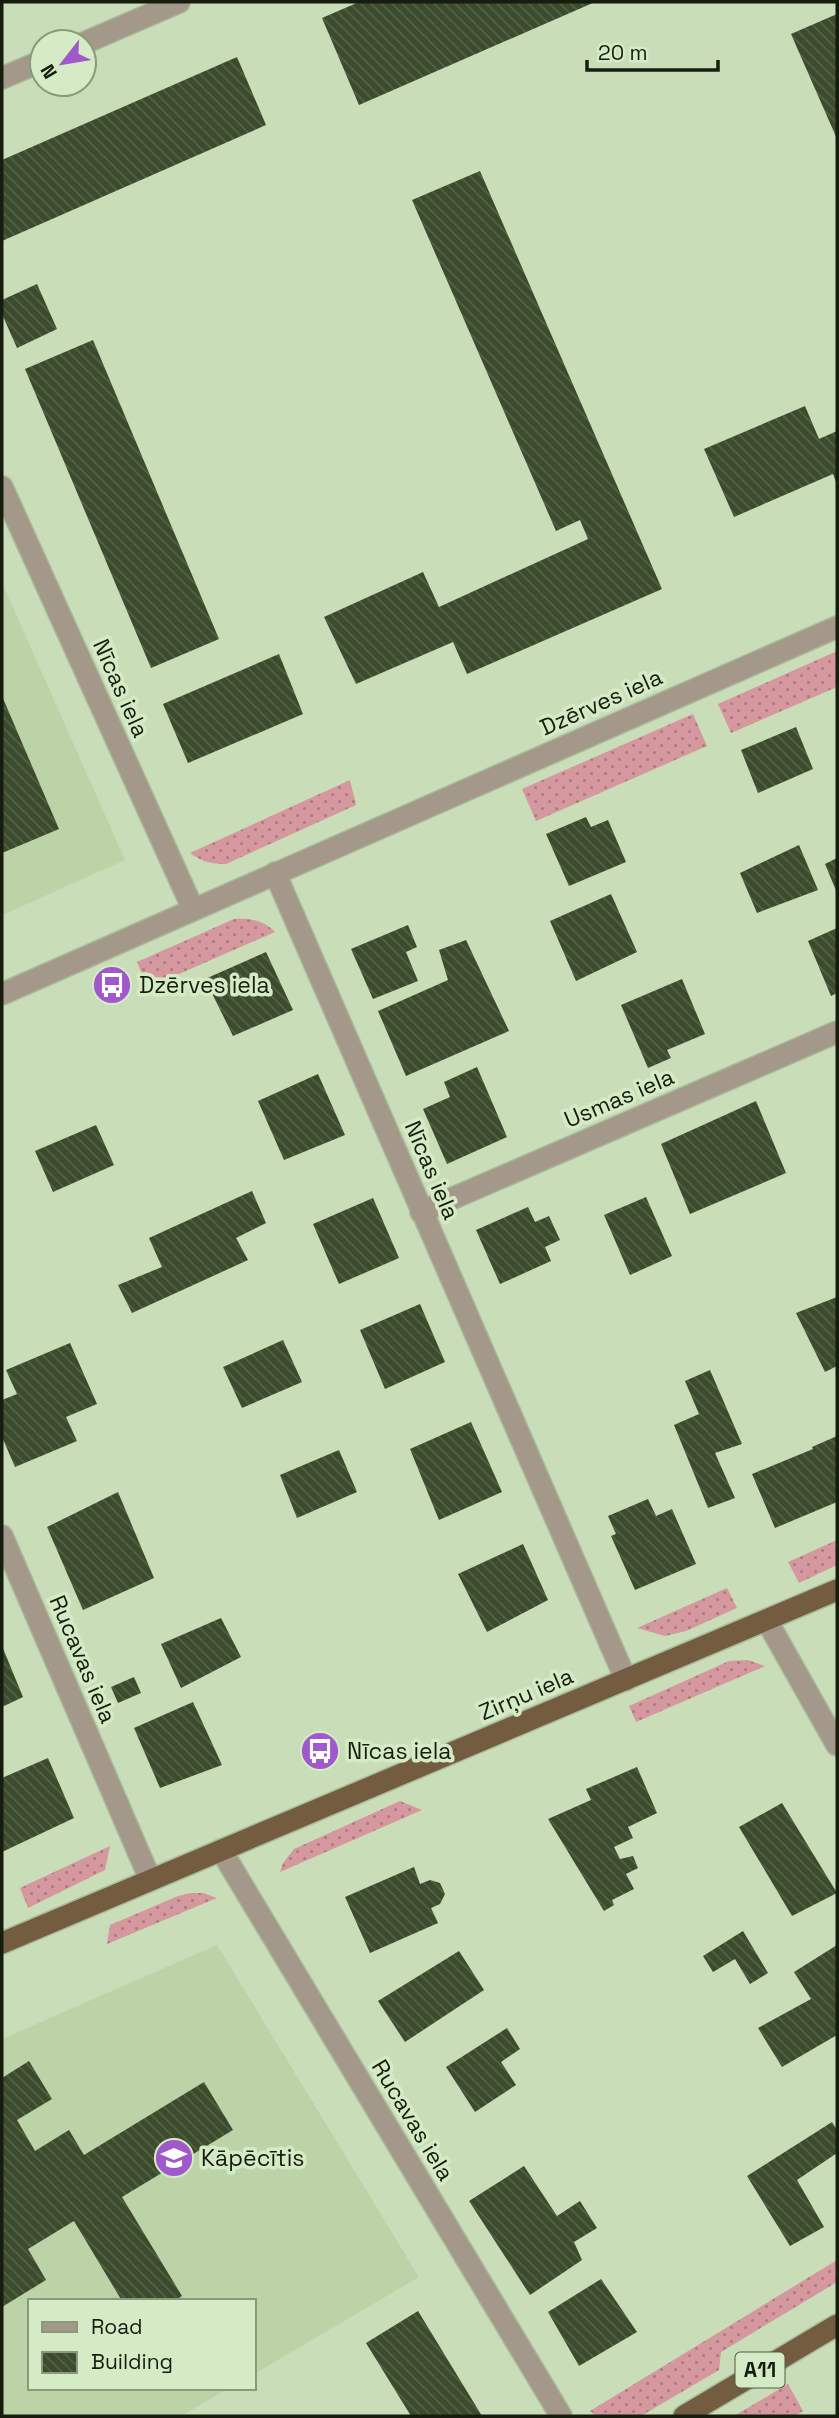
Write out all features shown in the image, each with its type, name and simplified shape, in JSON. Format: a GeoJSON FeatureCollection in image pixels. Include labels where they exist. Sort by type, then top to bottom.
{"type":"FeatureCollection","features":[{"type":"Feature","properties":{"kind":"highway","name":"Zirņu iela"},"geometry":{"type":"LineString","coordinates":[[2,1943],[837,1590]]}},
{"type":"Feature","properties":{"kind":"highway","name":"A11"},"geometry":{"type":"LineString","coordinates":[[684,2416],[837,2325]]}},
{"type":"Feature","properties":{"kind":"street"},"geometry":{"type":"LineString","coordinates":[[98,37],[179,2]]}},
{"type":"Feature","properties":{"kind":"street"},"geometry":{"type":"LineString","coordinates":[[2,78],[28,67]]}},
{"type":"Feature","properties":{"kind":"street","name":"Nīcas iela"},"geometry":{"type":"LineString","coordinates":[[2,487],[7,513],[192,909]]}},
{"type":"Feature","properties":{"kind":"street","name":"Dzērves iela"},"geometry":{"type":"LineString","coordinates":[[2,994],[837,628]]}},
{"type":"Feature","properties":{"kind":"street","name":"Nīcas iela"},"geometry":{"type":"LineString","coordinates":[[275,873],[626,1680]]}},
{"type":"Feature","properties":{"kind":"street","name":"Usmas iela"},"geometry":{"type":"LineString","coordinates":[[421,1212],[837,1032]]}},
{"type":"Feature","properties":{"kind":"street","name":"Rucavas iela"},"geometry":{"type":"LineString","coordinates":[[2,1536],[150,1879]]}},
{"type":"Feature","properties":{"kind":"street"},"geometry":{"type":"LineString","coordinates":[[767,1621],[837,1745]]}},
{"type":"Feature","properties":{"kind":"street","name":"Rucavas iela"},"geometry":{"type":"LineString","coordinates":[[221,1850],[561,2416]]}},
{"type":"Feature","properties":{"kind":"shaded area"},"geometry":{"type":"Polygon","coordinates":[[[2,583],[125,860],[2,915],[2,583]]]}},
{"type":"Feature","properties":{"kind":"shaded area"},"geometry":{"type":"Polygon","coordinates":[[[837,651],[837,687],[731,733],[718,704],[837,651]]]}},
{"type":"Feature","properties":{"kind":"shaded area"},"geometry":{"type":"Polygon","coordinates":[[[693,714],[707,746],[536,821],[522,789],[693,714]]]}},
{"type":"Feature","properties":{"kind":"shaded area"},"geometry":{"type":"Polygon","coordinates":[[[350,780],[356,805],[226,864],[207,862],[190,853],[350,780]]]}},
{"type":"Feature","properties":{"kind":"shaded area"},"geometry":{"type":"Polygon","coordinates":[[[234,919],[256,921],[275,932],[163,981],[142,974],[137,962],[234,919]]]}},
{"type":"Feature","properties":{"kind":"shaded area"},"geometry":{"type":"Polygon","coordinates":[[[837,1540],[837,1565],[799,1583],[788,1562],[837,1540]]]}},
{"type":"Feature","properties":{"kind":"shaded area"},"geometry":{"type":"Polygon","coordinates":[[[727,1588],[737,1608],[686,1631],[665,1636],[637,1628],[727,1588]]]}},
{"type":"Feature","properties":{"kind":"shaded area"},"geometry":{"type":"Polygon","coordinates":[[[748,1660],[765,1666],[636,1722],[629,1706],[729,1661],[748,1660]]]}},
{"type":"Feature","properties":{"kind":"shaded area"},"geometry":{"type":"Polygon","coordinates":[[[400,1801],[422,1810],[280,1872],[283,1863],[294,1849],[400,1801]]]}},
{"type":"Feature","properties":{"kind":"shaded area"},"geometry":{"type":"Polygon","coordinates":[[[110,1846],[105,1870],[28,1908],[20,1888],[110,1846]]]}},
{"type":"Feature","properties":{"kind":"shaded area"},"geometry":{"type":"Polygon","coordinates":[[[191,1893],[203,1893],[217,1898],[107,1944],[110,1925],[191,1893]]]}},
{"type":"Feature","properties":{"kind":"shaded area","name":"Kāpēcītis"},"geometry":{"type":"Polygon","coordinates":[[[217,1945],[419,2277],[256,2373],[256,2299],[28,2299],[28,2390],[226,2390],[181,2416],[2,2416],[2,2039],[217,1945]]]}},
{"type":"Feature","properties":{"kind":"shaded area"},"geometry":{"type":"Polygon","coordinates":[[[837,2260],[837,2282],[721,2352],[719,2370],[641,2416],[596,2416],[590,2411],[837,2260]]]}},
{"type":"Feature","properties":{"kind":"shaded area"},"geometry":{"type":"Polygon","coordinates":[[[788,2384],[803,2411],[795,2416],[734,2416],[788,2384]]]}},
{"type":"Feature","properties":{"kind":"building"},"geometry":{"type":"Polygon","coordinates":[[[359,2],[595,2],[359,105],[322,18],[359,2]]]}},
{"type":"Feature","properties":{"kind":"building"},"geometry":{"type":"Polygon","coordinates":[[[837,14],[837,139],[791,34],[837,14]]]}},
{"type":"Feature","properties":{"kind":"building"},"geometry":{"type":"Polygon","coordinates":[[[237,57],[266,125],[2,241],[2,160],[237,57]]]}},
{"type":"Feature","properties":{"kind":"building"},"geometry":{"type":"Polygon","coordinates":[[[480,171],[662,589],[467,674],[453,642],[356,684],[324,617],[423,572],[439,607],[588,539],[580,520],[556,531],[412,200],[480,171]]]}},
{"type":"Feature","properties":{"kind":"building"},"geometry":{"type":"Polygon","coordinates":[[[37,284],[57,329],[17,348],[2,314],[2,300],[37,284]]]}},
{"type":"Feature","properties":{"kind":"building"},"geometry":{"type":"Polygon","coordinates":[[[93,340],[219,639],[151,668],[25,369],[93,340]]]}},
{"type":"Feature","properties":{"kind":"building"},"geometry":{"type":"Polygon","coordinates":[[[805,406],[819,439],[837,431],[837,485],[833,474],[734,517],[704,449],[805,406]]]}},
{"type":"Feature","properties":{"kind":"building"},"geometry":{"type":"Polygon","coordinates":[[[279,654],[303,714],[188,763],[163,704],[279,654]]]}},
{"type":"Feature","properties":{"kind":"building"},"geometry":{"type":"Polygon","coordinates":[[[2,696],[59,829],[2,853],[2,696]]]}},
{"type":"Feature","properties":{"kind":"building"},"geometry":{"type":"Polygon","coordinates":[[[796,727],[813,769],[758,793],[741,750],[796,727]]]}},
{"type":"Feature","properties":{"kind":"building"},"geometry":{"type":"Polygon","coordinates":[[[586,817],[591,827],[608,820],[626,862],[569,886],[546,834],[586,817]]]}},
{"type":"Feature","properties":{"kind":"building"},"geometry":{"type":"Polygon","coordinates":[[[799,845],[818,890],[757,913],[740,873],[799,845]]]}},
{"type":"Feature","properties":{"kind":"building"},"geometry":{"type":"Polygon","coordinates":[[[837,858],[837,893],[825,864],[837,858]]]}},
{"type":"Feature","properties":{"kind":"building"},"geometry":{"type":"Polygon","coordinates":[[[611,894],[637,952],[576,981],[550,921],[611,894]]]}},
{"type":"Feature","properties":{"kind":"building"},"geometry":{"type":"Polygon","coordinates":[[[408,925],[417,947],[406,952],[418,981],[373,999],[351,949],[408,925]]]}},
{"type":"Feature","properties":{"kind":"building"},"geometry":{"type":"Polygon","coordinates":[[[837,928],[837,993],[831,996],[808,941],[837,928]]]}},
{"type":"Feature","properties":{"kind":"building"},"geometry":{"type":"Polygon","coordinates":[[[466,940],[509,1031],[406,1076],[378,1011],[448,980],[439,950],[466,940]]]}},
{"type":"Feature","properties":{"kind":"building"},"geometry":{"type":"Polygon","coordinates":[[[266,952],[293,1010],[233,1036],[205,979],[266,952]]]}},
{"type":"Feature","properties":{"kind":"building"},"geometry":{"type":"Polygon","coordinates":[[[682,979],[705,1034],[667,1050],[671,1058],[648,1068],[621,1005],[682,979]]]}},
{"type":"Feature","properties":{"kind":"building"},"geometry":{"type":"Polygon","coordinates":[[[477,1067],[507,1137],[447,1164],[423,1109],[450,1097],[444,1082],[477,1067]]]}},
{"type":"Feature","properties":{"kind":"building"},"geometry":{"type":"Polygon","coordinates":[[[318,1074],[345,1135],[284,1160],[258,1101],[318,1074]]]}},
{"type":"Feature","properties":{"kind":"building"},"geometry":{"type":"Polygon","coordinates":[[[756,1101],[786,1173],[690,1214],[661,1144],[756,1101]]]}},
{"type":"Feature","properties":{"kind":"building"},"geometry":{"type":"Polygon","coordinates":[[[96,1125],[114,1165],[53,1192],[35,1151],[96,1125]]]}},
{"type":"Feature","properties":{"kind":"building"},"geometry":{"type":"Polygon","coordinates":[[[252,1191],[266,1223],[236,1238],[248,1260],[132,1313],[118,1285],[162,1267],[149,1238],[252,1191]]]}},
{"type":"Feature","properties":{"kind":"building"},"geometry":{"type":"Polygon","coordinates":[[[646,1197],[672,1256],[630,1275],[604,1215],[646,1197]]]}},
{"type":"Feature","properties":{"kind":"building"},"geometry":{"type":"Polygon","coordinates":[[[373,1198],[399,1258],[339,1284],[313,1224],[373,1198]]]}},
{"type":"Feature","properties":{"kind":"building"},"geometry":{"type":"Polygon","coordinates":[[[528,1207],[535,1222],[549,1216],[560,1240],[545,1247],[551,1261],[500,1284],[476,1230],[528,1207]]]}},
{"type":"Feature","properties":{"kind":"building"},"geometry":{"type":"Polygon","coordinates":[[[837,1297],[837,1366],[825,1372],[796,1313],[837,1297]]]}},
{"type":"Feature","properties":{"kind":"building"},"geometry":{"type":"Polygon","coordinates":[[[420,1304],[445,1362],[385,1389],[360,1330],[420,1304]]]}},
{"type":"Feature","properties":{"kind":"building"},"geometry":{"type":"Polygon","coordinates":[[[283,1340],[302,1382],[242,1408],[223,1367],[283,1340]]]}},
{"type":"Feature","properties":{"kind":"building"},"geometry":{"type":"Polygon","coordinates":[[[70,1343],[97,1404],[66,1417],[77,1441],[15,1467],[2,1437],[2,1400],[17,1394],[6,1370],[70,1343]]]}},
{"type":"Feature","properties":{"kind":"building"},"geometry":{"type":"Polygon","coordinates":[[[710,1370],[742,1444],[715,1453],[735,1498],[708,1508],[674,1425],[699,1414],[685,1381],[710,1370]]]}},
{"type":"Feature","properties":{"kind":"building"},"geometry":{"type":"Polygon","coordinates":[[[471,1422],[502,1492],[439,1520],[410,1449],[471,1422]]]}},
{"type":"Feature","properties":{"kind":"building"},"geometry":{"type":"Polygon","coordinates":[[[837,1436],[837,1502],[775,1528],[752,1474],[837,1436]]]}},
{"type":"Feature","properties":{"kind":"building"},"geometry":{"type":"Polygon","coordinates":[[[339,1450],[357,1492],[297,1518],[280,1475],[339,1450]]]}},
{"type":"Feature","properties":{"kind":"building"},"geometry":{"type":"Polygon","coordinates":[[[118,1492],[154,1578],[83,1610],[47,1527],[118,1492]]]}},
{"type":"Feature","properties":{"kind":"building"},"geometry":{"type":"Polygon","coordinates":[[[648,1499],[656,1516],[672,1509],[696,1564],[635,1590],[611,1536],[616,1534],[608,1516],[648,1499]]]}},
{"type":"Feature","properties":{"kind":"building"},"geometry":{"type":"Polygon","coordinates":[[[523,1544],[548,1600],[487,1632],[458,1574],[523,1544]]]}},
{"type":"Feature","properties":{"kind":"building"},"geometry":{"type":"Polygon","coordinates":[[[221,1618],[241,1657],[181,1688],[161,1644],[221,1618]]]}},
{"type":"Feature","properties":{"kind":"building"},"geometry":{"type":"Polygon","coordinates":[[[2,1646],[23,1697],[2,1707],[2,1646]]]}},
{"type":"Feature","properties":{"kind":"building"},"geometry":{"type":"Polygon","coordinates":[[[134,1677],[141,1693],[118,1703],[111,1687],[134,1677]]]}},
{"type":"Feature","properties":{"kind":"building"},"geometry":{"type":"Polygon","coordinates":[[[193,1702],[222,1765],[160,1788],[134,1728],[193,1702]]]}},
{"type":"Feature","properties":{"kind":"building"},"geometry":{"type":"Polygon","coordinates":[[[48,1758],[74,1818],[2,1852],[2,1778],[48,1758]]]}},
{"type":"Feature","properties":{"kind":"building"},"geometry":{"type":"Polygon","coordinates":[[[637,1767],[657,1813],[628,1827],[633,1838],[614,1847],[620,1859],[633,1856],[638,1868],[626,1874],[634,1889],[612,1900],[614,1905],[604,1911],[548,1819],[591,1800],[586,1789],[637,1767]]]}},
{"type":"Feature","properties":{"kind":"building"},"geometry":{"type":"Polygon","coordinates":[[[782,1803],[837,1893],[792,1916],[739,1827],[782,1803]]]}},
{"type":"Feature","properties":{"kind":"building"},"geometry":{"type":"Polygon","coordinates":[[[414,1867],[420,1884],[430,1880],[440,1883],[445,1894],[440,1904],[431,1908],[438,1923],[370,1953],[345,1897],[414,1867]]]}},
{"type":"Feature","properties":{"kind":"building"},"geometry":{"type":"Polygon","coordinates":[[[743,1931],[768,1973],[750,1984],[735,1959],[713,1972],[703,1956],[743,1931]]]}},
{"type":"Feature","properties":{"kind":"building"},"geometry":{"type":"Polygon","coordinates":[[[837,1945],[837,2035],[782,2067],[758,2028],[811,1999],[794,1972],[837,1945]]]}},
{"type":"Feature","properties":{"kind":"building"},"geometry":{"type":"Polygon","coordinates":[[[459,1951],[484,1990],[405,2042],[378,2001],[459,1951]]]}},
{"type":"Feature","properties":{"kind":"building"},"geometry":{"type":"Polygon","coordinates":[[[507,2028],[520,2049],[501,2062],[516,2085],[475,2112],[446,2067],[507,2028]]]}},
{"type":"Feature","properties":{"kind":"building"},"geometry":{"type":"Polygon","coordinates":[[[29,2061],[52,2099],[17,2120],[35,2151],[69,2130],[84,2155],[204,2082],[233,2130],[122,2197],[182,2296],[177,2299],[121,2299],[74,2221],[28,2249],[46,2280],[2,2307],[2,2078],[29,2061]]]}},
{"type":"Feature","properties":{"kind":"building"},"geometry":{"type":"Polygon","coordinates":[[[832,2122],[837,2130],[837,2153],[797,2180],[824,2227],[790,2246],[747,2176],[832,2122]]]}},
{"type":"Feature","properties":{"kind":"building"},"geometry":{"type":"Polygon","coordinates":[[[524,2166],[557,2216],[580,2201],[597,2228],[574,2242],[582,2260],[530,2295],[469,2201],[524,2166]]]}},
{"type":"Feature","properties":{"kind":"building"},"geometry":{"type":"Polygon","coordinates":[[[601,2279],[637,2332],[579,2366],[548,2312],[601,2279]]]}},
{"type":"Feature","properties":{"kind":"building"},"geometry":{"type":"Polygon","coordinates":[[[418,2311],[482,2416],[411,2416],[366,2343],[418,2311]]]}},
{"type":"Feature","properties":{"kind":"place","name":"Dzērves iela"},"geometry":{"type":"Point","coordinates":[112,985]}},
{"type":"Feature","properties":{"kind":"place","name":"Nīcas iela"},"geometry":{"type":"Point","coordinates":[320,1751]}},
{"type":"Feature","properties":{"kind":"place","name":"Kāpēcītis"},"geometry":{"type":"Point","coordinates":[174,2158]}}]}
